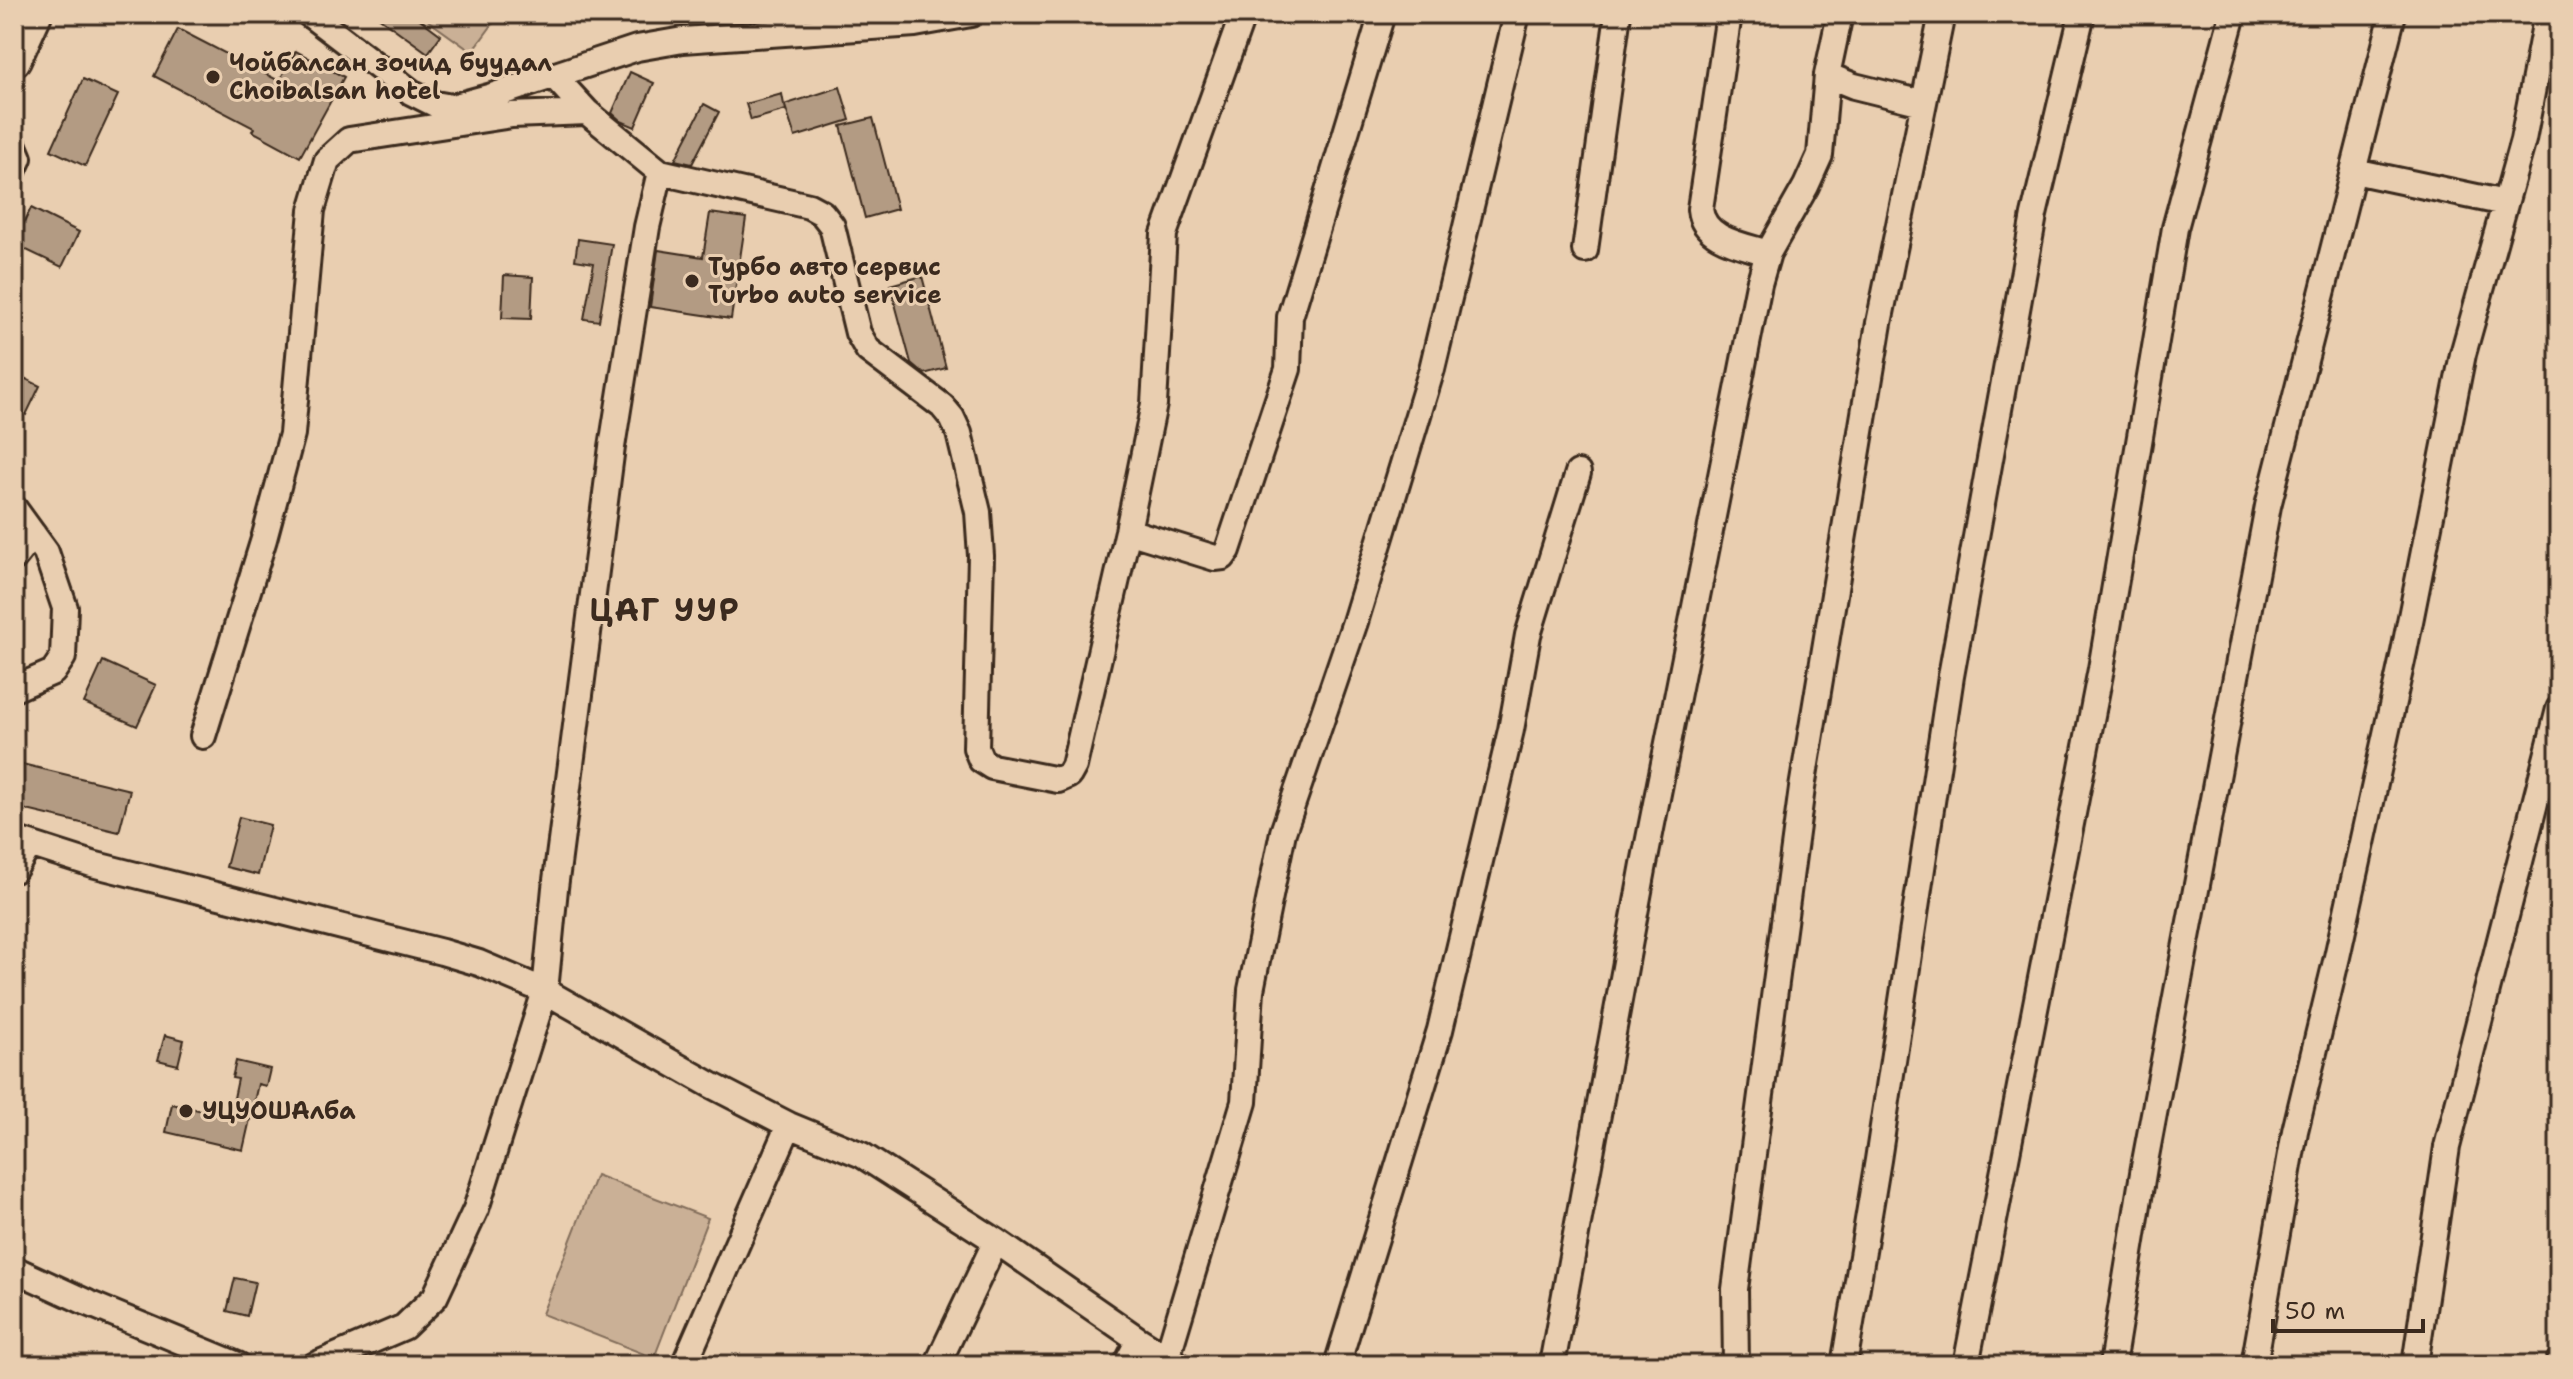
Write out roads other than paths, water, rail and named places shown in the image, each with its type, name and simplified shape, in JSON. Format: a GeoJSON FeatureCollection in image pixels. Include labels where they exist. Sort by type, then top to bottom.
{"type":"FeatureCollection","features":[{"type":"Feature","properties":{"kind":"main road"},"geometry":{"type":"LineString","coordinates":[[14,60],[41,15]]}},
{"type":"Feature","properties":{"kind":"street"},"geometry":{"type":"LineString","coordinates":[[309,14],[411,92],[435,104],[452,107],[637,48],[739,25],[971,14]]}},
{"type":"Feature","properties":{"kind":"street"},"geometry":{"type":"LineString","coordinates":[[553,75],[587,112],[660,172],[809,206],[822,213],[832,226],[858,333],[868,350],[942,406],[959,433],[978,512],[981,556],[976,748],[981,760],[992,767],[1058,780],[1069,775],[1074,766],[1154,404],[1164,234],[1243,14]]}},
{"type":"Feature","properties":{"kind":"street"},"geometry":{"type":"LineString","coordinates":[[1128,531],[1215,558],[1223,557],[1228,550],[1288,369],[1290,317],[1382,14]]}},
{"type":"Feature","properties":{"kind":"street"},"geometry":{"type":"LineString","coordinates":[[14,870],[22,842],[104,867],[442,952],[479,963],[545,991],[711,1085],[789,1125],[862,1155],[996,1241],[1173,1362],[1244,1102],[1251,990],[1283,832],[1355,622],[1432,369],[1517,14]]}},
{"type":"Feature","properties":{"kind":"street"},"geometry":{"type":"LineString","coordinates":[[1585,250],[1618,14]]}},
{"type":"Feature","properties":{"kind":"street"},"geometry":{"type":"LineString","coordinates":[[1729,14],[1700,209],[1701,220],[1716,235],[1768,253]]}},
{"type":"Feature","properties":{"kind":"street"},"geometry":{"type":"LineString","coordinates":[[1552,1365],[1644,864],[1756,299],[1768,253],[1820,155],[1827,75],[1840,14]]}},
{"type":"Feature","properties":{"kind":"street"},"geometry":{"type":"LineString","coordinates":[[1736,1365],[1735,1289],[1802,788],[1879,323],[1942,14]]}},
{"type":"Feature","properties":{"kind":"street"},"geometry":{"type":"LineString","coordinates":[[1844,1365],[1951,676],[2034,215],[2082,14]]}},
{"type":"Feature","properties":{"kind":"street"},"geometry":{"type":"LineString","coordinates":[[1966,1365],[2101,669],[2175,228],[2233,14]]}},
{"type":"Feature","properties":{"kind":"street"},"geometry":{"type":"LineString","coordinates":[[2112,1365],[2144,1167],[2268,506],[2393,14]]}},
{"type":"Feature","properties":{"kind":"street"},"geometry":{"type":"LineString","coordinates":[[2254,1365],[2295,1131],[2341,942],[2404,652],[2463,354],[2523,140],[2547,14]]}},
{"type":"Feature","properties":{"kind":"street"},"geometry":{"type":"LineString","coordinates":[[1827,75],[1854,86],[1923,103]]}},
{"type":"Feature","properties":{"kind":"street"},"geometry":{"type":"LineString","coordinates":[[203,736],[264,539],[292,434],[312,210],[327,160],[349,140],[512,115],[587,112]]}},
{"type":"Feature","properties":{"kind":"street"},"geometry":{"type":"LineString","coordinates":[[14,146],[19,158],[14,169]]}},
{"type":"Feature","properties":{"kind":"street"},"geometry":{"type":"LineString","coordinates":[[2354,171],[2505,203]]}},
{"type":"Feature","properties":{"kind":"street"},"geometry":{"type":"LineString","coordinates":[[315,1365],[404,1327],[435,1297],[476,1209],[545,991],[555,888],[612,447],[647,227],[660,172]]}},
{"type":"Feature","properties":{"kind":"street"},"geometry":{"type":"LineString","coordinates":[[1337,1365],[1440,1030],[1511,730],[1528,635],[1578,473]]}},
{"type":"Feature","properties":{"kind":"street"},"geometry":{"type":"LineString","coordinates":[[14,508],[46,552],[65,608],[63,657],[53,672],[14,689]]}},
{"type":"Feature","properties":{"kind":"street"},"geometry":{"type":"LineString","coordinates":[[14,558],[33,534]]}},
{"type":"Feature","properties":{"kind":"street"},"geometry":{"type":"LineString","coordinates":[[2415,1365],[2447,1147],[2559,709]]}},
{"type":"Feature","properties":{"kind":"street"},"geometry":{"type":"LineString","coordinates":[[684,1365],[789,1125]]}},
{"type":"Feature","properties":{"kind":"street"},"geometry":{"type":"LineString","coordinates":[[937,1365],[996,1241]]}},
{"type":"Feature","properties":{"kind":"street"},"geometry":{"type":"LineString","coordinates":[[14,1269],[238,1365]]}},
{"type":"Feature","properties":{"kind":"street"},"geometry":{"type":"LineString","coordinates":[[1126,1365],[1139,1340]]}},
{"type":"Feature","properties":{"kind":"place","name":"Чойбалсан зочид буудал Choibalsan hotel"},"geometry":{"type":"Point","coordinates":[213,77]}},
{"type":"Feature","properties":{"kind":"place","name":"Турбо авто сервис Turbo auto service"},"geometry":{"type":"Point","coordinates":[692,281]}},
{"type":"Feature","properties":{"kind":"place","name":"УЦУОШАлба"},"geometry":{"type":"Point","coordinates":[186,1111]}},
{"type":"Feature","properties":{"kind":"district","name":"ЦАГ УУР"},"geometry":{"type":"Point","coordinates":[665,609]}}]}
